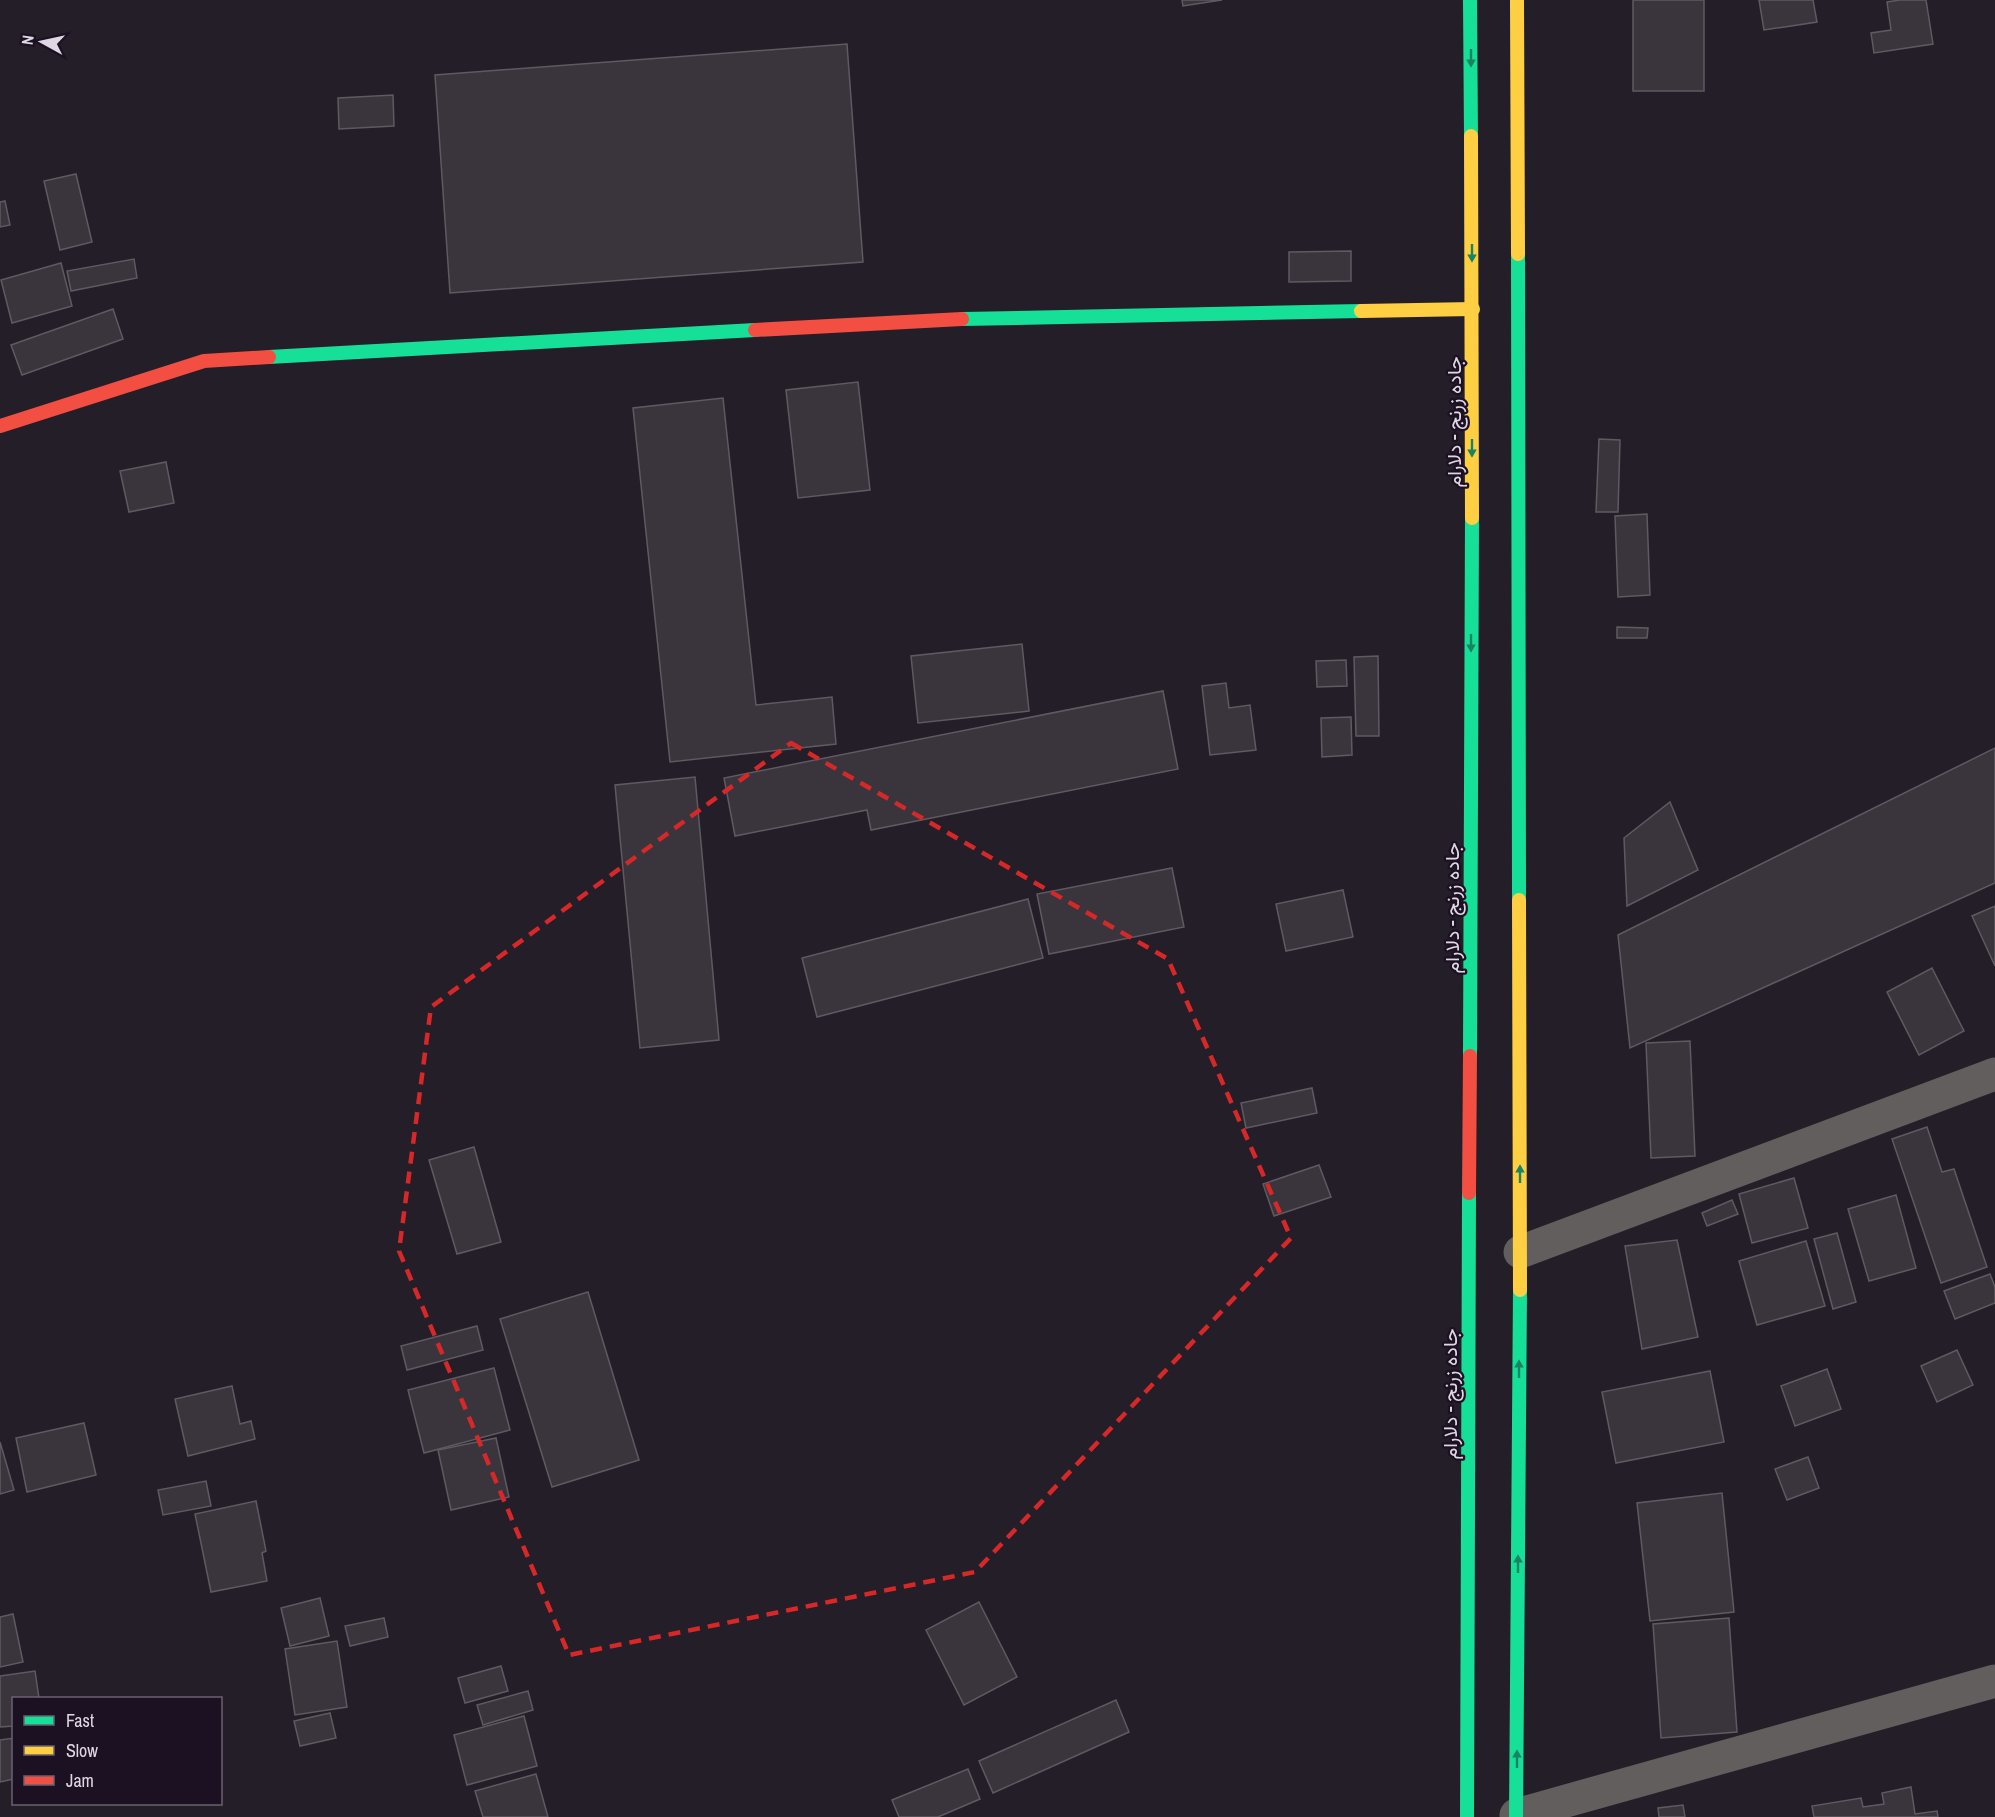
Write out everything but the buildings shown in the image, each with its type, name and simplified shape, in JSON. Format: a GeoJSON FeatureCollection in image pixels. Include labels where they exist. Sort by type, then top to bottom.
{"type":"FeatureCollection","features":[{"type":"Feature","properties":{"kind":"main road","name":"جاده زرنج - دلارام"},"geometry":{"type":"LineString","coordinates":[[1467,1817],[1473,309],[1470,0]]}},
{"type":"Feature","properties":{"kind":"main road"},"geometry":{"type":"LineString","coordinates":[[1516,1816],[1520,1252],[1517,0]]}},
{"type":"Feature","properties":{"kind":"main road"},"geometry":{"type":"LineString","coordinates":[[0,426],[204,361],[960,319],[1473,309]]}},
{"type":"Feature","properties":{"kind":"street"},"geometry":{"type":"LineString","coordinates":[[1520,1252],[1995,1074]]}},
{"type":"Feature","properties":{"kind":"street"},"geometry":{"type":"LineString","coordinates":[[1516,1816],[1995,1681]]}},
{"type":"Feature","properties":{"kind":"highlighted area"},"geometry":{"type":"Polygon","coordinates":[[[791,743],[1168,959],[1291,1238],[975,1572],[569,1655],[399,1251],[431,1007],[791,743]]]}},
{"type":"Feature","properties":{"kind":"traffic: fast"},"geometry":{"type":"LineString","coordinates":[[1470,0],[1471,136]]}},
{"type":"Feature","properties":{"kind":"traffic: fast"},"geometry":{"type":"LineString","coordinates":[[1518,254],[1519,900]]}},
{"type":"Feature","properties":{"kind":"traffic: fast"},"geometry":{"type":"LineString","coordinates":[[962,319],[1361,311]]}},
{"type":"Feature","properties":{"kind":"traffic: fast"},"geometry":{"type":"LineString","coordinates":[[269,357],[755,330]]}},
{"type":"Feature","properties":{"kind":"traffic: fast"},"geometry":{"type":"LineString","coordinates":[[1470,1056],[1472,518]]}},
{"type":"Feature","properties":{"kind":"traffic: fast"},"geometry":{"type":"LineString","coordinates":[[1467,1817],[1469,1193]]}},
{"type":"Feature","properties":{"kind":"traffic: fast"},"geometry":{"type":"LineString","coordinates":[[1516,1817],[1520,1290]]}},
{"type":"Feature","properties":{"kind":"traffic: slow"},"geometry":{"type":"LineString","coordinates":[[1517,0],[1518,254]]}},
{"type":"Feature","properties":{"kind":"traffic: slow"},"geometry":{"type":"LineString","coordinates":[[1471,136],[1472,518]]}},
{"type":"Feature","properties":{"kind":"traffic: slow"},"geometry":{"type":"LineString","coordinates":[[1361,311],[1473,309]]}},
{"type":"Feature","properties":{"kind":"traffic: slow"},"geometry":{"type":"LineString","coordinates":[[1519,900],[1520,1290]]}},
{"type":"Feature","properties":{"kind":"traffic: jam"},"geometry":{"type":"LineString","coordinates":[[755,330],[962,319]]}},
{"type":"Feature","properties":{"kind":"traffic: jam"},"geometry":{"type":"LineString","coordinates":[[0,426],[204,361],[269,357]]}},
{"type":"Feature","properties":{"kind":"traffic: jam"},"geometry":{"type":"LineString","coordinates":[[1469,1193],[1470,1056]]}}]}
